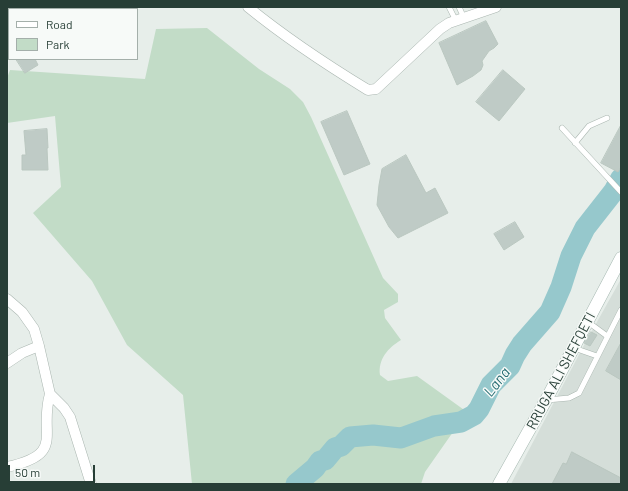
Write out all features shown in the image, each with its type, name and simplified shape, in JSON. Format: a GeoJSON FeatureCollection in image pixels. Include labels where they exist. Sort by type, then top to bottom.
{"type":"FeatureCollection","features":[{"type":"Feature","properties":{"kind":"main road","name":"RRUGA ALI SHEFQETI"},"geometry":{"type":"LineString","coordinates":[[499,484],[546,400],[621,258]]}},
{"type":"Feature","properties":{"kind":"street"},"geometry":{"type":"LineString","coordinates":[[248,7],[280,32],[329,66],[368,90],[376,89],[440,29],[496,7]]}},
{"type":"Feature","properties":{"kind":"street"},"geometry":{"type":"LineString","coordinates":[[7,299],[22,312],[34,329],[50,394],[47,415],[47,443],[42,452],[34,459],[7,467]]}},
{"type":"Feature","properties":{"kind":"street"},"geometry":{"type":"LineString","coordinates":[[7,363],[22,352],[39,346]]}},
{"type":"Feature","properties":{"kind":"street"},"geometry":{"type":"LineString","coordinates":[[50,394],[64,408],[70,417],[91,484]]}},
{"type":"Feature","properties":{"kind":"lane"},"geometry":{"type":"LineString","coordinates":[[449,7],[460,20]]}},
{"type":"Feature","properties":{"kind":"lane"},"geometry":{"type":"LineString","coordinates":[[459,7],[460,20]]}},
{"type":"Feature","properties":{"kind":"lane"},"geometry":{"type":"LineString","coordinates":[[576,143],[589,126],[607,118]]}},
{"type":"Feature","properties":{"kind":"lane"},"geometry":{"type":"LineString","coordinates":[[562,128],[621,192]]}},
{"type":"Feature","properties":{"kind":"lane"},"geometry":{"type":"LineString","coordinates":[[546,400],[569,398],[579,393],[621,310]]}},
{"type":"Feature","properties":{"kind":"lane"},"geometry":{"type":"LineString","coordinates":[[588,322],[607,336]]}},
{"type":"Feature","properties":{"kind":"lane"},"geometry":{"type":"LineString","coordinates":[[573,348],[597,356]]}},
{"type":"Feature","properties":{"kind":"shaded area"},"geometry":{"type":"Polygon","coordinates":[[[621,279],[621,484],[511,484],[583,347],[621,279]]]}},
{"type":"Feature","properties":{"kind":"green space"},"geometry":{"type":"Polygon","coordinates":[[[207,28],[259,69],[290,89],[303,102],[311,117],[383,278],[398,294],[398,302],[384,310],[385,318],[401,340],[388,350],[382,359],[380,375],[388,381],[417,376],[467,412],[425,472],[421,484],[192,484],[183,395],[127,345],[92,281],[33,213],[61,187],[55,116],[7,123],[7,78],[10,70],[145,79],[156,29],[207,28]]]}},
{"type":"Feature","properties":{"kind":"building"},"geometry":{"type":"Polygon","coordinates":[[[486,21],[498,44],[489,51],[482,61],[483,65],[481,70],[457,85],[439,43],[486,21]]]}},
{"type":"Feature","properties":{"kind":"building"},"geometry":{"type":"Polygon","coordinates":[[[17,60],[36,60],[38,65],[25,73],[17,60]]]}},
{"type":"Feature","properties":{"kind":"building"},"geometry":{"type":"Polygon","coordinates":[[[503,70],[525,89],[499,121],[476,102],[503,70]]]}},
{"type":"Feature","properties":{"kind":"building"},"geometry":{"type":"Polygon","coordinates":[[[347,111],[370,164],[344,175],[321,122],[347,111]]]}},
{"type":"Feature","properties":{"kind":"building"},"geometry":{"type":"Polygon","coordinates":[[[621,125],[621,167],[618,172],[601,163],[621,125]]]}},
{"type":"Feature","properties":{"kind":"building"},"geometry":{"type":"Polygon","coordinates":[[[47,129],[48,170],[22,170],[22,155],[26,155],[24,131],[47,129]]]}},
{"type":"Feature","properties":{"kind":"building"},"geometry":{"type":"Polygon","coordinates":[[[406,155],[426,193],[435,188],[448,213],[398,238],[389,227],[377,205],[382,169],[406,155]]]}},
{"type":"Feature","properties":{"kind":"building"},"geometry":{"type":"Polygon","coordinates":[[[515,222],[524,237],[504,250],[494,234],[515,222]]]}},
{"type":"Feature","properties":{"kind":"building"},"geometry":{"type":"Polygon","coordinates":[[[591,332],[597,335],[590,346],[584,343],[591,332]]]}},
{"type":"Feature","properties":{"kind":"building"},"geometry":{"type":"Polygon","coordinates":[[[621,343],[621,380],[606,371],[621,343]]]}},
{"type":"Feature","properties":{"kind":"building"},"geometry":{"type":"Polygon","coordinates":[[[572,452],[621,478],[621,484],[552,484],[563,463],[566,464],[572,452]]]}},
{"type":"Feature","properties":{"kind":"waterway","name":"Lana"},"geometry":{"type":"LineString","coordinates":[[296,484],[315,468],[320,461],[325,460],[335,448],[341,446],[350,437],[373,435],[401,438],[434,426],[461,422],[474,415],[479,409],[491,385],[510,366],[522,344],[550,312],[561,287],[571,256],[585,228],[614,191],[621,178]]}}]}
